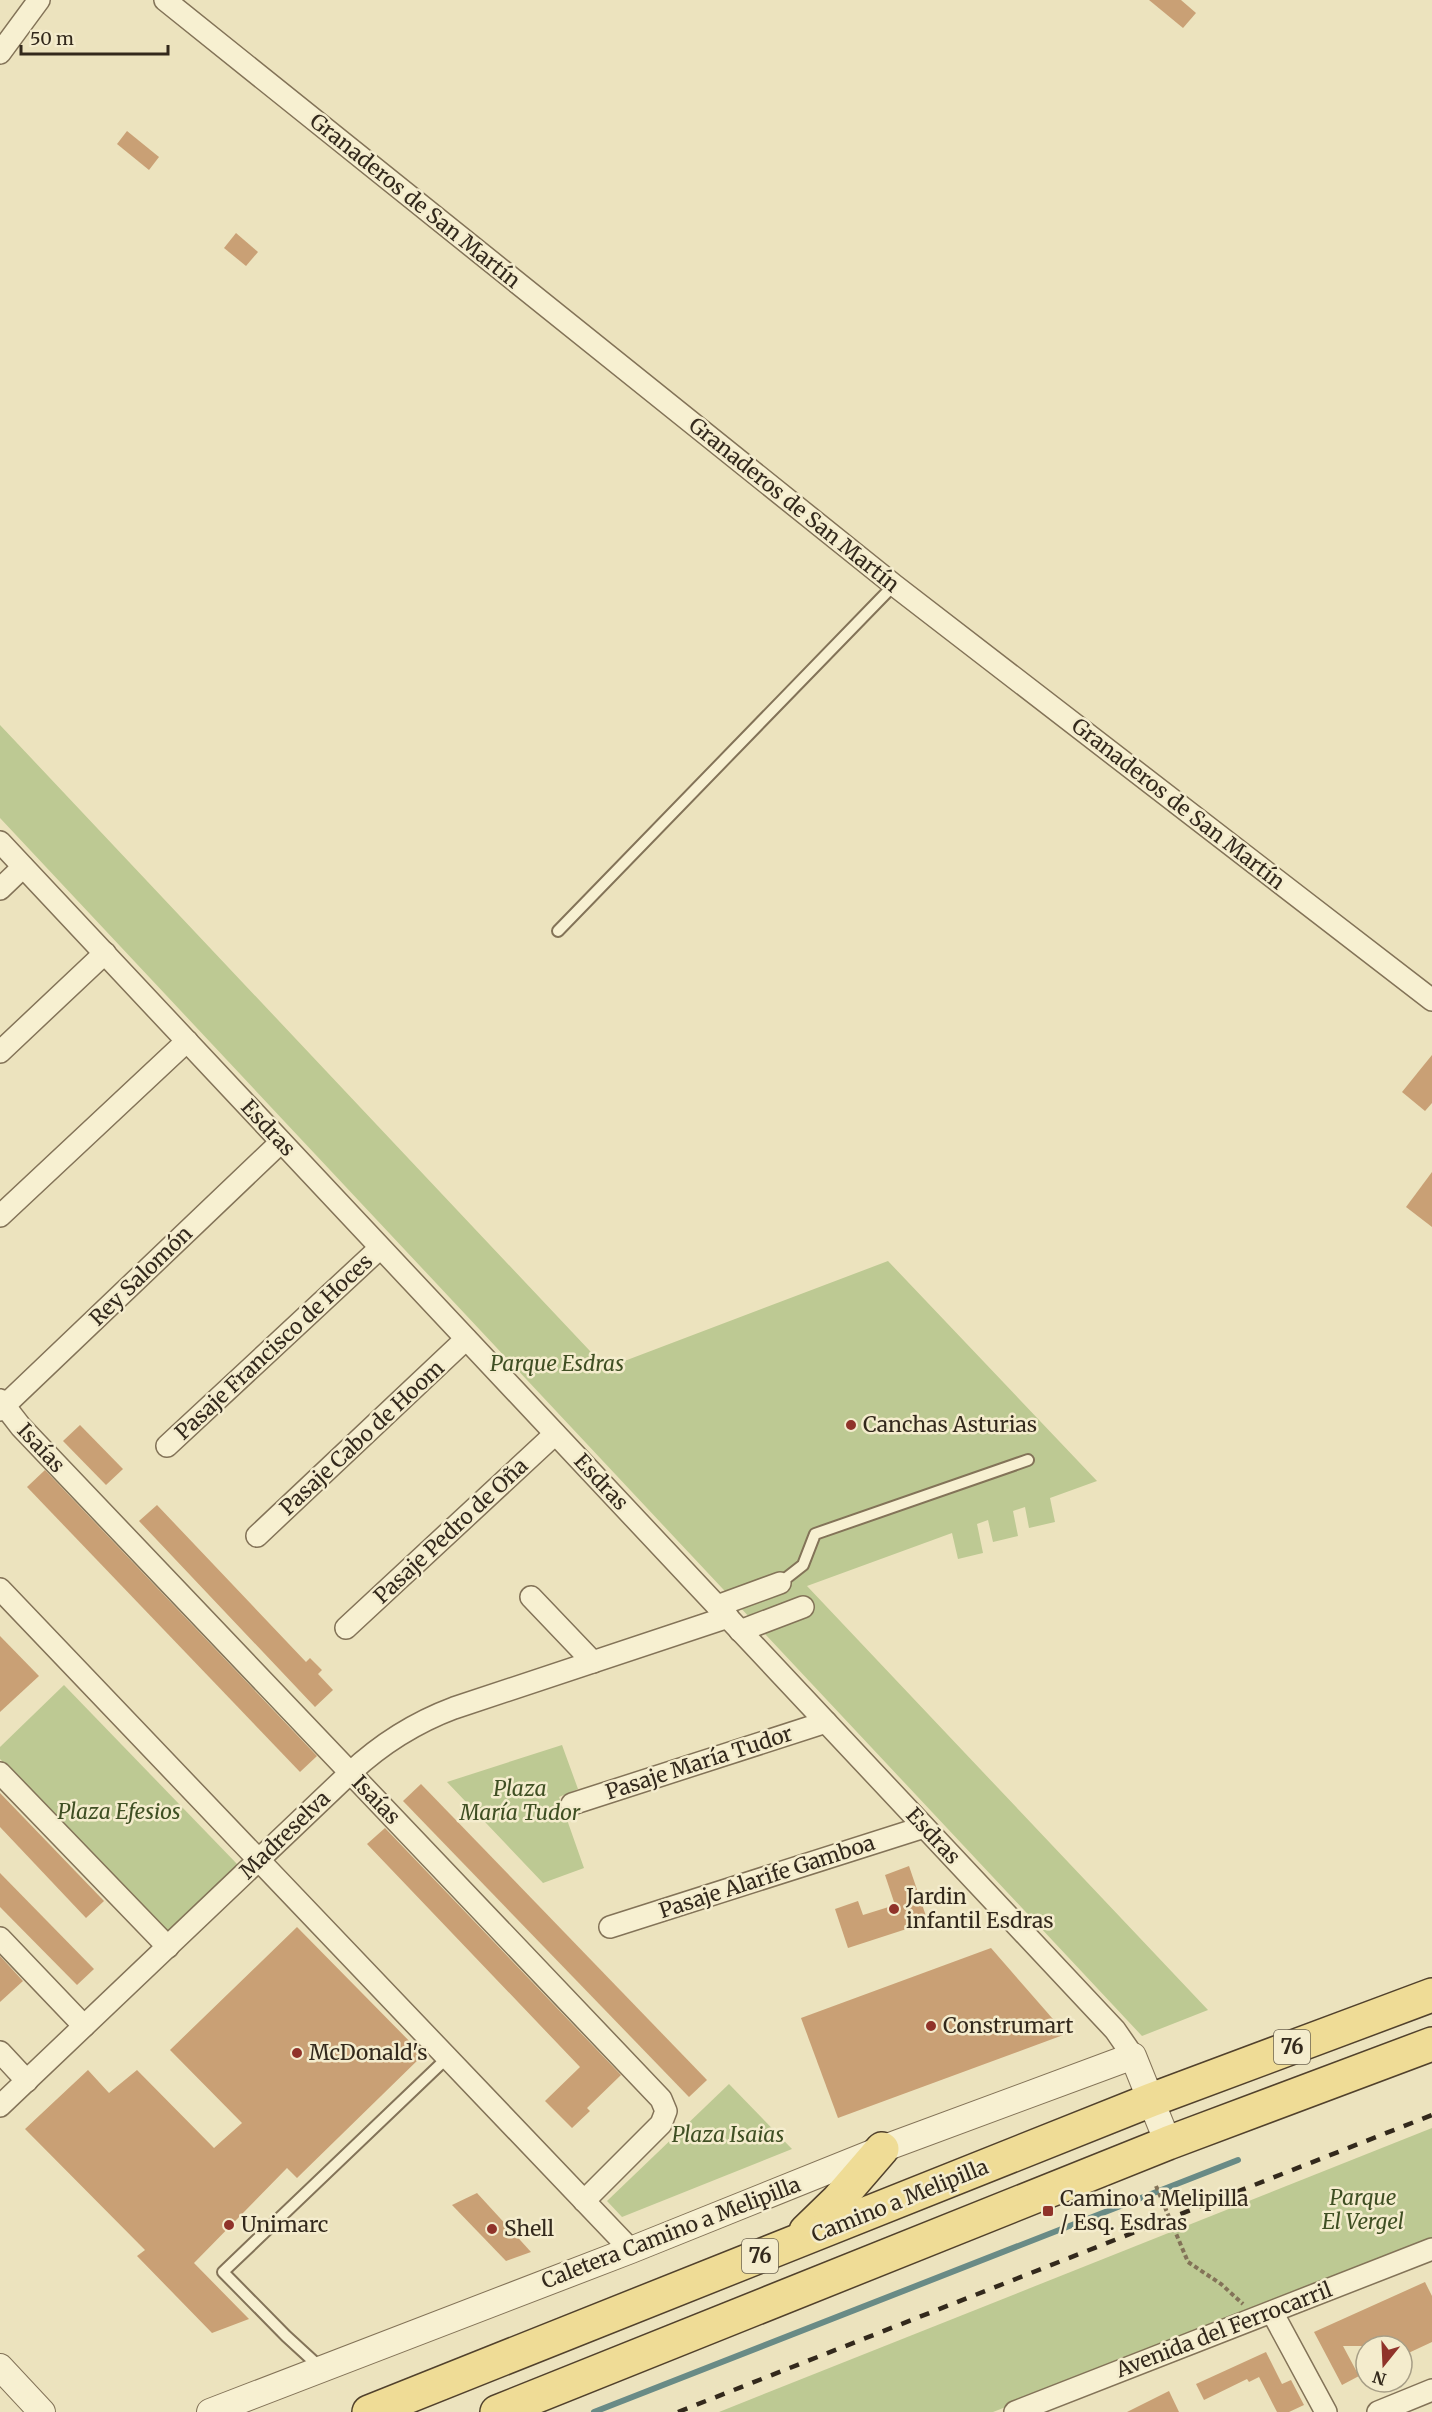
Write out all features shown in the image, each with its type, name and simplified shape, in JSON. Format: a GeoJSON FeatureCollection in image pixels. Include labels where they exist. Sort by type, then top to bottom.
{"type":"FeatureCollection","features":[{"type":"Feature","properties":{"kind":"main road","name":"Camino a Melipilla"},"geometry":{"type":"LineString","coordinates":[[369,2412],[1151,2100],[1432,1995]]}},
{"type":"Feature","properties":{"kind":"main road","name":"76"},"geometry":{"type":"LineString","coordinates":[[496,2412],[1168,2143],[1432,2044]]}},
{"type":"Feature","properties":{"kind":"main road"},"geometry":{"type":"LineString","coordinates":[[792,2244],[838,2200],[882,2149]]}},
{"type":"Feature","properties":{"kind":"street"},"geometry":{"type":"LineString","coordinates":[[0,53],[39,0]]}},
{"type":"Feature","properties":{"kind":"street","name":"Granaderos de San Martín"},"geometry":{"type":"LineString","coordinates":[[165,0],[894,585],[1432,1000]]}},
{"type":"Feature","properties":{"kind":"street","name":"Esdras"},"geometry":{"type":"LineString","coordinates":[[0,842],[1115,2030],[1133,2056],[1168,2143]]}},
{"type":"Feature","properties":{"kind":"street"},"geometry":{"type":"LineString","coordinates":[[0,889],[23,867]]}},
{"type":"Feature","properties":{"kind":"street"},"geometry":{"type":"LineString","coordinates":[[0,1052],[105,954]]}},
{"type":"Feature","properties":{"kind":"street"},"geometry":{"type":"LineString","coordinates":[[0,1216],[187,1041]]}},
{"type":"Feature","properties":{"kind":"street","name":"Rey Salomón"},"geometry":{"type":"LineString","coordinates":[[1,1405],[281,1142]]}},
{"type":"Feature","properties":{"kind":"street","name":"Pasaje Francisco de Hoces"},"geometry":{"type":"LineString","coordinates":[[167,1446],[380,1248]]}},
{"type":"Feature","properties":{"kind":"street","name":"Pasaje Cabo de Hoom"},"geometry":{"type":"LineString","coordinates":[[257,1536],[466,1339]]}},
{"type":"Feature","properties":{"kind":"street","name":"Isaías"},"geometry":{"type":"LineString","coordinates":[[1,1405],[664,2105],[664,2118],[661,2124],[584,2201]]}},
{"type":"Feature","properties":{"kind":"street","name":"Pasaje Pedro de Oña"},"geometry":{"type":"LineString","coordinates":[[346,1628],[555,1434]]}},
{"type":"Feature","properties":{"kind":"street","name":"Madreselva"},"geometry":{"type":"LineString","coordinates":[[728,1618],[780,1582]]}},
{"type":"Feature","properties":{"kind":"street"},"geometry":{"type":"LineString","coordinates":[[0,1589],[631,2250]]}},
{"type":"Feature","properties":{"kind":"street"},"geometry":{"type":"LineString","coordinates":[[531,1597],[594,1662]]}},
{"type":"Feature","properties":{"kind":"street","name":"Madreselva"},"geometry":{"type":"LineString","coordinates":[[0,2106],[350,1773],[393,1738],[429,1718],[728,1618],[803,1607]]}},
{"type":"Feature","properties":{"kind":"street","name":"Pasaje María Tudor"},"geometry":{"type":"LineString","coordinates":[[572,1804],[826,1722]]}},
{"type":"Feature","properties":{"kind":"street"},"geometry":{"type":"LineString","coordinates":[[0,1773],[168,1947]]}},
{"type":"Feature","properties":{"kind":"street","name":"Pasaje Alarife Gamboa"},"geometry":{"type":"LineString","coordinates":[[610,1927],[924,1827]]}},
{"type":"Feature","properties":{"kind":"street"},"geometry":{"type":"LineString","coordinates":[[0,1938],[84,2026]]}},
{"type":"Feature","properties":{"kind":"street"},"geometry":{"type":"LineString","coordinates":[[0,2052],[27,2080]]}},
{"type":"Feature","properties":{"kind":"street","name":"Caletera Camino a Melipilla"},"geometry":{"type":"LineString","coordinates":[[210,2412],[631,2250],[882,2149],[1133,2056]]}},
{"type":"Feature","properties":{"kind":"street","name":"Avenida del Ferrocarril"},"geometry":{"type":"LineString","coordinates":[[1015,2412],[1054,2405],[1265,2315],[1432,2249]]}},
{"type":"Feature","properties":{"kind":"street"},"geometry":{"type":"LineString","coordinates":[[1265,2315],[1326,2412]]}},
{"type":"Feature","properties":{"kind":"street"},"geometry":{"type":"LineString","coordinates":[[0,2367],[42,2412]]}},
{"type":"Feature","properties":{"kind":"street"},"geometry":{"type":"LineString","coordinates":[[1378,2412],[1432,2390]]}},
{"type":"Feature","properties":{"kind":"lane"},"geometry":{"type":"LineString","coordinates":[[558,931],[894,585]]}},
{"type":"Feature","properties":{"kind":"lane"},"geometry":{"type":"LineString","coordinates":[[780,1582],[803,1565],[815,1534],[1028,1460]]}},
{"type":"Feature","properties":{"kind":"lane"},"geometry":{"type":"LineString","coordinates":[[322,2369],[223,2272],[447,2058]]}},
{"type":"Feature","properties":{"kind":"path"},"geometry":{"type":"LineString","coordinates":[[1156,2186],[1188,2262],[1265,2315]]}},
{"type":"Feature","properties":{"kind":"green space","name":"Parque Esdras"},"geometry":{"type":"Polygon","coordinates":[[[0,725],[606,1368],[888,1261],[1097,1481],[1050,1498],[1055,1522],[1029,1528],[1025,1507],[1013,1511],[1018,1536],[993,1542],[988,1520],[977,1524],[983,1553],[958,1559],[952,1533],[807,1586],[1208,2010],[1142,2036],[0,818],[0,725]]]}},
{"type":"Feature","properties":{"kind":"green space","name":"Plaza Efesios"},"geometry":{"type":"Polygon","coordinates":[[[64,1685],[238,1865],[168,1933],[0,1759],[0,1747],[64,1685]]]}},
{"type":"Feature","properties":{"kind":"green space","name":"Plaza María Tudor"},"geometry":{"type":"Polygon","coordinates":[[[562,1745],[578,1789],[559,1797],[584,1868],[543,1883],[447,1782],[562,1745]]]}},
{"type":"Feature","properties":{"kind":"green space","name":"Plaza Isaias"},"geometry":{"type":"Polygon","coordinates":[[[729,2084],[792,2149],[622,2217],[607,2201],[729,2084]]]}},
{"type":"Feature","properties":{"kind":"green space","name":"Parque El Vergel"},"geometry":{"type":"Polygon","coordinates":[[[1432,2128],[1432,2239],[993,2412],[719,2412],[1432,2128]]]}},
{"type":"Feature","properties":{"kind":"building"},"geometry":{"type":"Polygon","coordinates":[[[1149,0],[1181,0],[1196,13],[1183,28],[1149,0]]]}},
{"type":"Feature","properties":{"kind":"building"},"geometry":{"type":"Polygon","coordinates":[[[127,131],[159,157],[149,170],[117,144],[127,131]]]}},
{"type":"Feature","properties":{"kind":"building"},"geometry":{"type":"Polygon","coordinates":[[[236,233],[258,252],[246,266],[224,248],[236,233]]]}},
{"type":"Feature","properties":{"kind":"building"},"geometry":{"type":"Polygon","coordinates":[[[1432,1055],[1432,1103],[1425,1111],[1402,1092],[1432,1055]]]}},
{"type":"Feature","properties":{"kind":"building"},"geometry":{"type":"Polygon","coordinates":[[[1432,1172],[1432,1227],[1406,1207],[1432,1172]]]}},
{"type":"Feature","properties":{"kind":"building"},"geometry":{"type":"Polygon","coordinates":[[[80,1425],[123,1469],[106,1485],[63,1441],[80,1425]]]}},
{"type":"Feature","properties":{"kind":"building"},"geometry":{"type":"Polygon","coordinates":[[[45,1470],[317,1756],[300,1772],[27,1487],[45,1470]]]}},
{"type":"Feature","properties":{"kind":"building"},"geometry":{"type":"Polygon","coordinates":[[[157,1505],[306,1662],[310,1658],[322,1670],[318,1674],[333,1690],[315,1707],[139,1521],[157,1505]]]}},
{"type":"Feature","properties":{"kind":"building"},"geometry":{"type":"Polygon","coordinates":[[[0,1636],[39,1676],[0,1712],[0,1636]]]}},
{"type":"Feature","properties":{"kind":"building"},"geometry":{"type":"Polygon","coordinates":[[[421,1784],[707,2080],[689,2097],[403,1801],[421,1784]]]}},
{"type":"Feature","properties":{"kind":"building"},"geometry":{"type":"Polygon","coordinates":[[[0,1793],[104,1901],[86,1918],[0,1827],[0,1793]]]}},
{"type":"Feature","properties":{"kind":"building"},"geometry":{"type":"Polygon","coordinates":[[[385,1828],[621,2075],[587,2108],[590,2111],[572,2128],[545,2101],[580,2067],[367,1844],[385,1828]]]}},
{"type":"Feature","properties":{"kind":"building"},"geometry":{"type":"Polygon","coordinates":[[[909,1866],[928,1922],[848,1948],[835,1909],[858,1901],[863,1915],[895,1905],[885,1875],[909,1866]]]}},
{"type":"Feature","properties":{"kind":"building"},"geometry":{"type":"Polygon","coordinates":[[[0,1873],[94,1969],[77,1985],[0,1907],[0,1873]]]}},
{"type":"Feature","properties":{"kind":"building"},"geometry":{"type":"Polygon","coordinates":[[[297,1927],[423,2055],[297,2178],[287,2168],[194,2263],[249,2319],[212,2333],[137,2256],[145,2250],[25,2129],[88,2070],[109,2093],[137,2070],[214,2148],[242,2123],[170,2050],[297,1927]]]}},
{"type":"Feature","properties":{"kind":"building","name":"Construmart"},"geometry":{"type":"Polygon","coordinates":[[[991,1948],[1066,2034],[838,2118],[801,2018],[991,1948]]]}},
{"type":"Feature","properties":{"kind":"building"},"geometry":{"type":"Polygon","coordinates":[[[0,1956],[23,1981],[0,2002],[0,1956]]]}},
{"type":"Feature","properties":{"kind":"building","name":"Shell"},"geometry":{"type":"Polygon","coordinates":[[[477,2193],[531,2252],[506,2261],[452,2205],[477,2193]]]}},
{"type":"Feature","properties":{"kind":"building"},"geometry":{"type":"Polygon","coordinates":[[[1425,2282],[1432,2296],[1432,2342],[1414,2350],[1414,2334],[1354,2334],[1354,2346],[1343,2346],[1354,2367],[1354,2379],[1342,2385],[1314,2332],[1425,2282]]]}},
{"type":"Feature","properties":{"kind":"building"},"geometry":{"type":"Polygon","coordinates":[[[1266,2352],[1282,2384],[1291,2380],[1304,2405],[1289,2412],[1277,2412],[1259,2377],[1249,2382],[1247,2379],[1204,2400],[1196,2384],[1266,2352]]]}},
{"type":"Feature","properties":{"kind":"building"},"geometry":{"type":"Polygon","coordinates":[[[1169,2391],[1179,2412],[1127,2412],[1169,2391]]]}},
{"type":"Feature","properties":{"kind":"waterway"},"geometry":{"type":"LineString","coordinates":[[594,2412],[1238,2160]]}},
{"type":"Feature","properties":{"kind":"railway"},"geometry":{"type":"LineString","coordinates":[[678,2412],[1432,2115]]}},
{"type":"Feature","properties":{"kind":"place","name":"Canchas Asturias"},"geometry":{"type":"Point","coordinates":[851,1425]}},
{"type":"Feature","properties":{"kind":"place","name":"Jardin infantil Esdras"},"geometry":{"type":"Point","coordinates":[894,1909]}},
{"type":"Feature","properties":{"kind":"place","name":"Construmart"},"geometry":{"type":"Point","coordinates":[931,2026]}},
{"type":"Feature","properties":{"kind":"place","name":"McDonald's"},"geometry":{"type":"Point","coordinates":[297,2053]}},
{"type":"Feature","properties":{"kind":"place","name":"Camino a Melipilla / Esq. Esdras"},"geometry":{"type":"Point","coordinates":[1048,2211]}},
{"type":"Feature","properties":{"kind":"place","name":"Unimarc"},"geometry":{"type":"Point","coordinates":[229,2225]}},
{"type":"Feature","properties":{"kind":"place","name":"Shell"},"geometry":{"type":"Point","coordinates":[492,2229]}}]}
